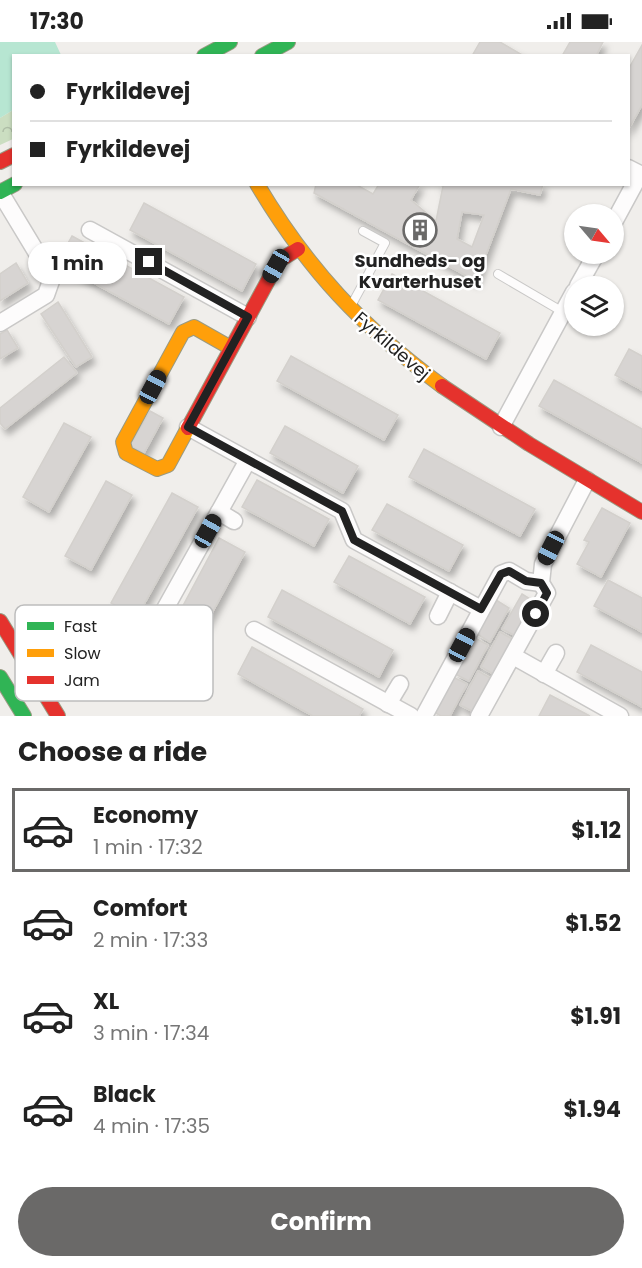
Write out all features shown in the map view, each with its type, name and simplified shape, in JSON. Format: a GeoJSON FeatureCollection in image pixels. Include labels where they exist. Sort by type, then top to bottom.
{"type":"FeatureCollection","features":[{"type":"Feature","properties":{"kind":"street"},"geometry":{"type":"LineString","coordinates":[[208,54],[230,42]]}},
{"type":"Feature","properties":{"kind":"street"},"geometry":{"type":"LineString","coordinates":[[266,54],[288,42]]}},
{"type":"Feature","properties":{"kind":"street"},"geometry":{"type":"LineString","coordinates":[[624,204],[640,174],[630,169]]}},
{"type":"Feature","properties":{"kind":"street","name":"Fyrkildevej"},"geometry":{"type":"LineString","coordinates":[[258,186],[298,249],[349,309],[376,336],[429,379],[501,427],[642,512]]}},
{"type":"Feature","properties":{"kind":"street"},"geometry":{"type":"LineString","coordinates":[[0,192],[52,278],[46,295],[0,322]]}},
{"type":"Feature","properties":{"kind":"street"},"geometry":{"type":"LineString","coordinates":[[90,230],[248,317]]}},
{"type":"Feature","properties":{"kind":"street"},"geometry":{"type":"LineString","coordinates":[[231,348],[195,327],[183,332],[123,442],[126,453],[157,469],[168,465],[280,260],[298,249]]}},
{"type":"Feature","properties":{"kind":"street"},"geometry":{"type":"LineString","coordinates":[[501,427],[563,312]]}},
{"type":"Feature","properties":{"kind":"street"},"geometry":{"type":"LineString","coordinates":[[188,427],[342,511],[354,540],[481,609]]}},
{"type":"Feature","properties":{"kind":"street"},"geometry":{"type":"LineString","coordinates":[[167,605],[248,460]]}},
{"type":"Feature","properties":{"kind":"street"},"geometry":{"type":"LineString","coordinates":[[479,716],[547,593],[541,583],[543,564],[587,480]]}},
{"type":"Feature","properties":{"kind":"street"},"geometry":{"type":"LineString","coordinates":[[219,512],[234,521]]}},
{"type":"Feature","properties":{"kind":"street"},"geometry":{"type":"LineString","coordinates":[[424,716],[501,574],[509,571],[526,581],[541,583]]}},
{"type":"Feature","properties":{"kind":"street"},"geometry":{"type":"LineString","coordinates":[[438,616],[450,592]]}},
{"type":"Feature","properties":{"kind":"street"},"geometry":{"type":"LineString","coordinates":[[0,621],[15,646]]}},
{"type":"Feature","properties":{"kind":"street"},"geometry":{"type":"LineString","coordinates":[[254,630],[411,716]]}},
{"type":"Feature","properties":{"kind":"street"},"geometry":{"type":"LineString","coordinates":[[544,674],[556,653]]}},
{"type":"Feature","properties":{"kind":"street"},"geometry":{"type":"LineString","coordinates":[[513,656],[620,716]]}},
{"type":"Feature","properties":{"kind":"street"},"geometry":{"type":"LineString","coordinates":[[0,677],[24,716]]}},
{"type":"Feature","properties":{"kind":"street"},"geometry":{"type":"LineString","coordinates":[[388,704],[400,684]]}},
{"type":"Feature","properties":{"kind":"street"},"geometry":{"type":"LineString","coordinates":[[49,701],[58,716]]}},
{"type":"Feature","properties":{"kind":"lane"},"geometry":{"type":"LineString","coordinates":[[349,309],[385,243],[363,231]]}},
{"type":"Feature","properties":{"kind":"lane"},"geometry":{"type":"LineString","coordinates":[[498,274],[563,312]]}},
{"type":"Feature","properties":{"kind":"green space"},"geometry":{"type":"Polygon","coordinates":[[[0,42],[55,42],[61,54],[12,54],[12,111],[0,118],[0,42]]]}},
{"type":"Feature","properties":{"kind":"green space"},"geometry":{"type":"Polygon","coordinates":[[[12,111],[12,139],[0,145],[0,118],[12,111]]]}},
{"type":"Feature","properties":{"kind":"building"},"geometry":{"type":"Polygon","coordinates":[[[480,42],[500,42],[521,54],[473,54],[480,42]]]}},
{"type":"Feature","properties":{"kind":"building"},"geometry":{"type":"Polygon","coordinates":[[[570,42],[603,42],[597,54],[563,54],[570,42]]]}},
{"type":"Feature","properties":{"kind":"building"},"geometry":{"type":"Polygon","coordinates":[[[642,45],[642,105],[630,126],[630,66],[642,45]]]}},
{"type":"Feature","properties":{"kind":"building","name":"Sundheds- og Kvarterhuset"},"geometry":{"type":"Polygon","coordinates":[[[316,186],[359,186],[373,194],[378,186],[419,186],[411,200],[436,221],[443,186],[542,186],[540,195],[511,189],[476,281],[314,193],[316,186]],[[462,212],[457,239],[472,247],[484,215],[462,212]]]}},
{"type":"Feature","properties":{"kind":"building"},"geometry":{"type":"Polygon","coordinates":[[[144,203],[256,264],[242,291],[130,230],[144,203]]]}},
{"type":"Feature","properties":{"kind":"building"},"geometry":{"type":"Polygon","coordinates":[[[72,236],[184,297],[169,324],[57,263],[72,236]]]}},
{"type":"Feature","properties":{"kind":"building"},"geometry":{"type":"Polygon","coordinates":[[[16,263],[28,283],[0,301],[0,274],[16,263]]]}},
{"type":"Feature","properties":{"kind":"building"},"geometry":{"type":"Polygon","coordinates":[[[392,274],[500,333],[486,359],[378,300],[392,274]]]}},
{"type":"Feature","properties":{"kind":"building"},"geometry":{"type":"Polygon","coordinates":[[[58,302],[92,357],[76,367],[41,314],[58,302]]]}},
{"type":"Feature","properties":{"kind":"building"},"geometry":{"type":"Polygon","coordinates":[[[7,330],[18,348],[0,359],[0,334],[7,330]]]}},
{"type":"Feature","properties":{"kind":"building"},"geometry":{"type":"Polygon","coordinates":[[[629,349],[642,356],[642,390],[615,375],[629,349]]]}},
{"type":"Feature","properties":{"kind":"building"},"geometry":{"type":"Polygon","coordinates":[[[291,356],[398,415],[384,440],[277,381],[291,356]]]}},
{"type":"Feature","properties":{"kind":"building"},"geometry":{"type":"Polygon","coordinates":[[[64,357],[77,373],[5,429],[0,423],[0,408],[64,357]]]}},
{"type":"Feature","properties":{"kind":"building"},"geometry":{"type":"Polygon","coordinates":[[[554,380],[642,429],[642,463],[539,406],[554,380]]]}},
{"type":"Feature","properties":{"kind":"building"},"geometry":{"type":"Polygon","coordinates":[[[150,411],[163,418],[144,453],[130,446],[150,411]]]}},
{"type":"Feature","properties":{"kind":"building"},"geometry":{"type":"Polygon","coordinates":[[[64,423],[91,437],[49,512],[23,497],[64,423]]]}},
{"type":"Feature","properties":{"kind":"building"},"geometry":{"type":"Polygon","coordinates":[[[285,426],[358,466],[343,493],[270,453],[285,426]]]}},
{"type":"Feature","properties":{"kind":"building"},"geometry":{"type":"Polygon","coordinates":[[[424,449],[535,509],[520,536],[409,477],[424,449]]]}},
{"type":"Feature","properties":{"kind":"building"},"geometry":{"type":"Polygon","coordinates":[[[257,480],[329,519],[314,546],[242,507],[257,480]]]}},
{"type":"Feature","properties":{"kind":"building"},"geometry":{"type":"Polygon","coordinates":[[[106,481],[132,495],[91,570],[65,556],[106,481]]]}},
{"type":"Feature","properties":{"kind":"building"},"geometry":{"type":"Polygon","coordinates":[[[172,493],[198,507],[144,605],[111,603],[172,493]]]}},
{"type":"Feature","properties":{"kind":"building"},"geometry":{"type":"Polygon","coordinates":[[[387,504],[463,545],[449,571],[372,530],[387,504]]]}},
{"type":"Feature","properties":{"kind":"building"},"geometry":{"type":"Polygon","coordinates":[[[602,508],[630,523],[601,577],[577,564],[589,542],[584,540],[602,508]]]}},
{"type":"Feature","properties":{"kind":"building"},"geometry":{"type":"Polygon","coordinates":[[[219,538],[245,552],[213,611],[213,605],[183,605],[219,538]]]}},
{"type":"Feature","properties":{"kind":"building"},"geometry":{"type":"Polygon","coordinates":[[[349,556],[425,597],[410,624],[334,582],[349,556]]]}},
{"type":"Feature","properties":{"kind":"building"},"geometry":{"type":"Polygon","coordinates":[[[608,580],[642,598],[642,632],[594,606],[608,580]]]}},
{"type":"Feature","properties":{"kind":"building"},"geometry":{"type":"Polygon","coordinates":[[[282,590],[393,650],[379,677],[268,617],[282,590]]]}},
{"type":"Feature","properties":{"kind":"building"},"geometry":{"type":"Polygon","coordinates":[[[522,594],[535,602],[516,636],[502,629],[522,594]]]}},
{"type":"Feature","properties":{"kind":"building"},"geometry":{"type":"Polygon","coordinates":[[[496,600],[509,608],[490,642],[477,634],[496,600]]]}},
{"type":"Feature","properties":{"kind":"building"},"geometry":{"type":"Polygon","coordinates":[[[500,632],[514,640],[495,675],[481,667],[500,632]]]}},
{"type":"Feature","properties":{"kind":"building"},"geometry":{"type":"Polygon","coordinates":[[[475,638],[488,645],[469,681],[455,674],[475,638]]]}},
{"type":"Feature","properties":{"kind":"building"},"geometry":{"type":"Polygon","coordinates":[[[591,645],[642,672],[642,707],[577,672],[591,645]]]}},
{"type":"Feature","properties":{"kind":"building"},"geometry":{"type":"Polygon","coordinates":[[[252,647],[363,709],[359,716],[313,716],[238,674],[252,647]]]}},
{"type":"Feature","properties":{"kind":"building"},"geometry":{"type":"Polygon","coordinates":[[[478,671],[492,679],[474,712],[460,705],[478,671]]]}},
{"type":"Feature","properties":{"kind":"building"},"geometry":{"type":"Polygon","coordinates":[[[453,677],[467,684],[450,716],[441,716],[434,712],[453,677]]]}},
{"type":"Feature","properties":{"kind":"building"},"geometry":{"type":"Polygon","coordinates":[[[550,695],[590,716],[539,716],[550,695]]]}},
{"type":"Feature","properties":{"kind":"traffic: fast"},"geometry":{"type":"LineString","coordinates":[[208,54],[230,42]]}},
{"type":"Feature","properties":{"kind":"traffic: fast"},"geometry":{"type":"LineString","coordinates":[[266,54],[288,42]]}},
{"type":"Feature","properties":{"kind":"traffic: fast"},"geometry":{"type":"LineString","coordinates":[[0,192],[12,186]]}},
{"type":"Feature","properties":{"kind":"traffic: fast"},"geometry":{"type":"LineString","coordinates":[[0,677],[24,716]]}},
{"type":"Feature","properties":{"kind":"traffic: slow"},"geometry":{"type":"LineString","coordinates":[[258,186],[296,244],[339,295],[387,342],[442,386]]}},
{"type":"Feature","properties":{"kind":"traffic: slow"},"geometry":{"type":"LineString","coordinates":[[188,428],[168,465],[157,469],[126,453],[123,442],[183,332],[194,327],[231,348]]}},
{"type":"Feature","properties":{"kind":"traffic: jam"},"geometry":{"type":"LineString","coordinates":[[0,162],[12,156]]}},
{"type":"Feature","properties":{"kind":"traffic: jam"},"geometry":{"type":"LineString","coordinates":[[188,428],[276,266],[280,260],[298,249]]}},
{"type":"Feature","properties":{"kind":"traffic: jam"},"geometry":{"type":"LineString","coordinates":[[442,386],[529,444],[642,512]]}},
{"type":"Feature","properties":{"kind":"traffic: jam"},"geometry":{"type":"LineString","coordinates":[[0,621],[15,646]]}},
{"type":"Feature","properties":{"kind":"traffic: jam"},"geometry":{"type":"LineString","coordinates":[[49,701],[58,716]]}},
{"type":"Feature","properties":{"kind":"place","name":"Sundheds- og Kvarterhuset"},"geometry":{"type":"Point","coordinates":[420,230]}},
{"type":"Feature","properties":{"kind":"route"},"geometry":{"type":"LineString","coordinates":[[149,262],[248,317],[188,427],[342,511],[354,540],[481,609],[501,574],[509,571],[526,581],[541,583],[547,593],[536,614]]}}]}
